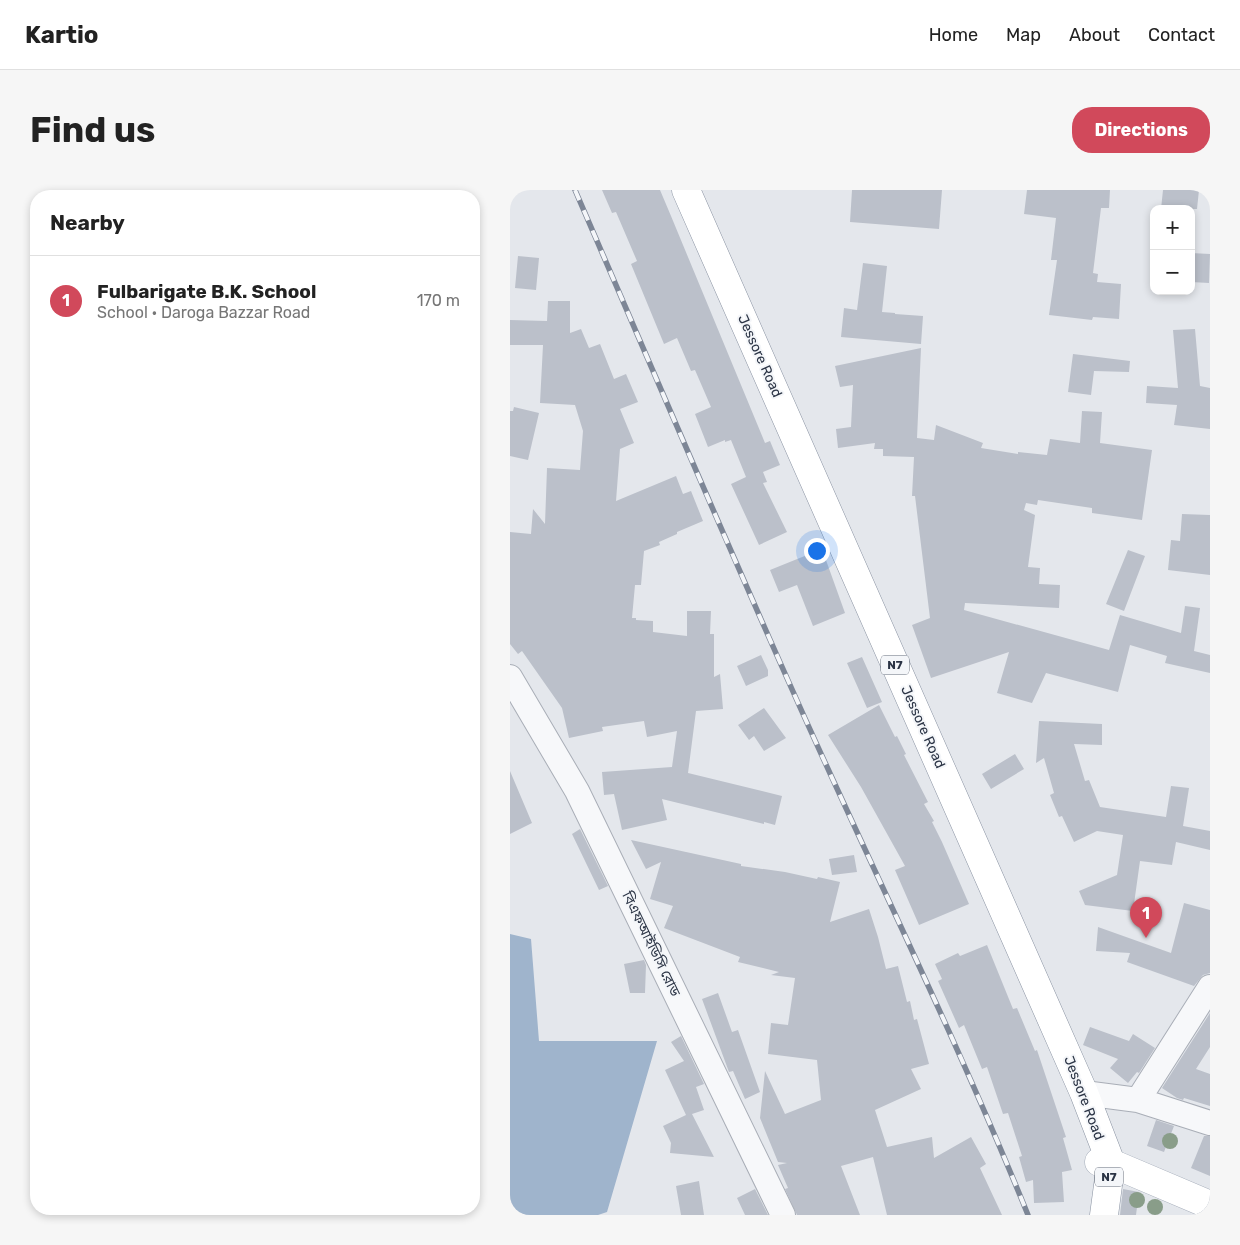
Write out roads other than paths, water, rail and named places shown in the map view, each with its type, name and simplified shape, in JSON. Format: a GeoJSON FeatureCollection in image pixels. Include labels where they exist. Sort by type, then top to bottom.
{"type":"FeatureCollection","features":[{"type":"Feature","properties":{"kind":"main road","name":"Jessore Road"},"geometry":{"type":"LineString","coordinates":[[686,190],[1084,1093],[1104,1155]]}},
{"type":"Feature","properties":{"kind":"main road"},"geometry":{"type":"LineString","coordinates":[[1104,1155],[1210,1205]]}},
{"type":"Feature","properties":{"kind":"main road","name":"N7"},"geometry":{"type":"LineString","coordinates":[[1090,1215],[1104,1155]]}},
{"type":"Feature","properties":{"kind":"main road","name":"N7"},"geometry":{"type":"LineString","coordinates":[[1104,1155],[1104,1215]]}},
{"type":"Feature","properties":{"kind":"street","name":"বিএফআইডিসি রোড"},"geometry":{"type":"LineString","coordinates":[[510,677],[577,791],[783,1215]]}},
{"type":"Feature","properties":{"kind":"street"},"geometry":{"type":"LineString","coordinates":[[1138,1100],[1210,987]]}},
{"type":"Feature","properties":{"kind":"street"},"geometry":{"type":"LineString","coordinates":[[1084,1093],[1138,1100],[1210,1123]]}},
{"type":"Feature","properties":{"kind":"water"},"geometry":{"type":"Polygon","coordinates":[[[510,934],[531,939],[539,1041],[657,1041],[607,1212],[598,1215],[510,1215],[510,934]]]}},
{"type":"Feature","properties":{"kind":"railway"},"geometry":{"type":"LineString","coordinates":[[575,190],[767,633],[943,1019],[1028,1215]]}},
{"type":"Feature","properties":{"kind":"place","name":"Fulbarigate B.K. School"},"geometry":{"type":"Point","coordinates":[1146,938]}}]}
